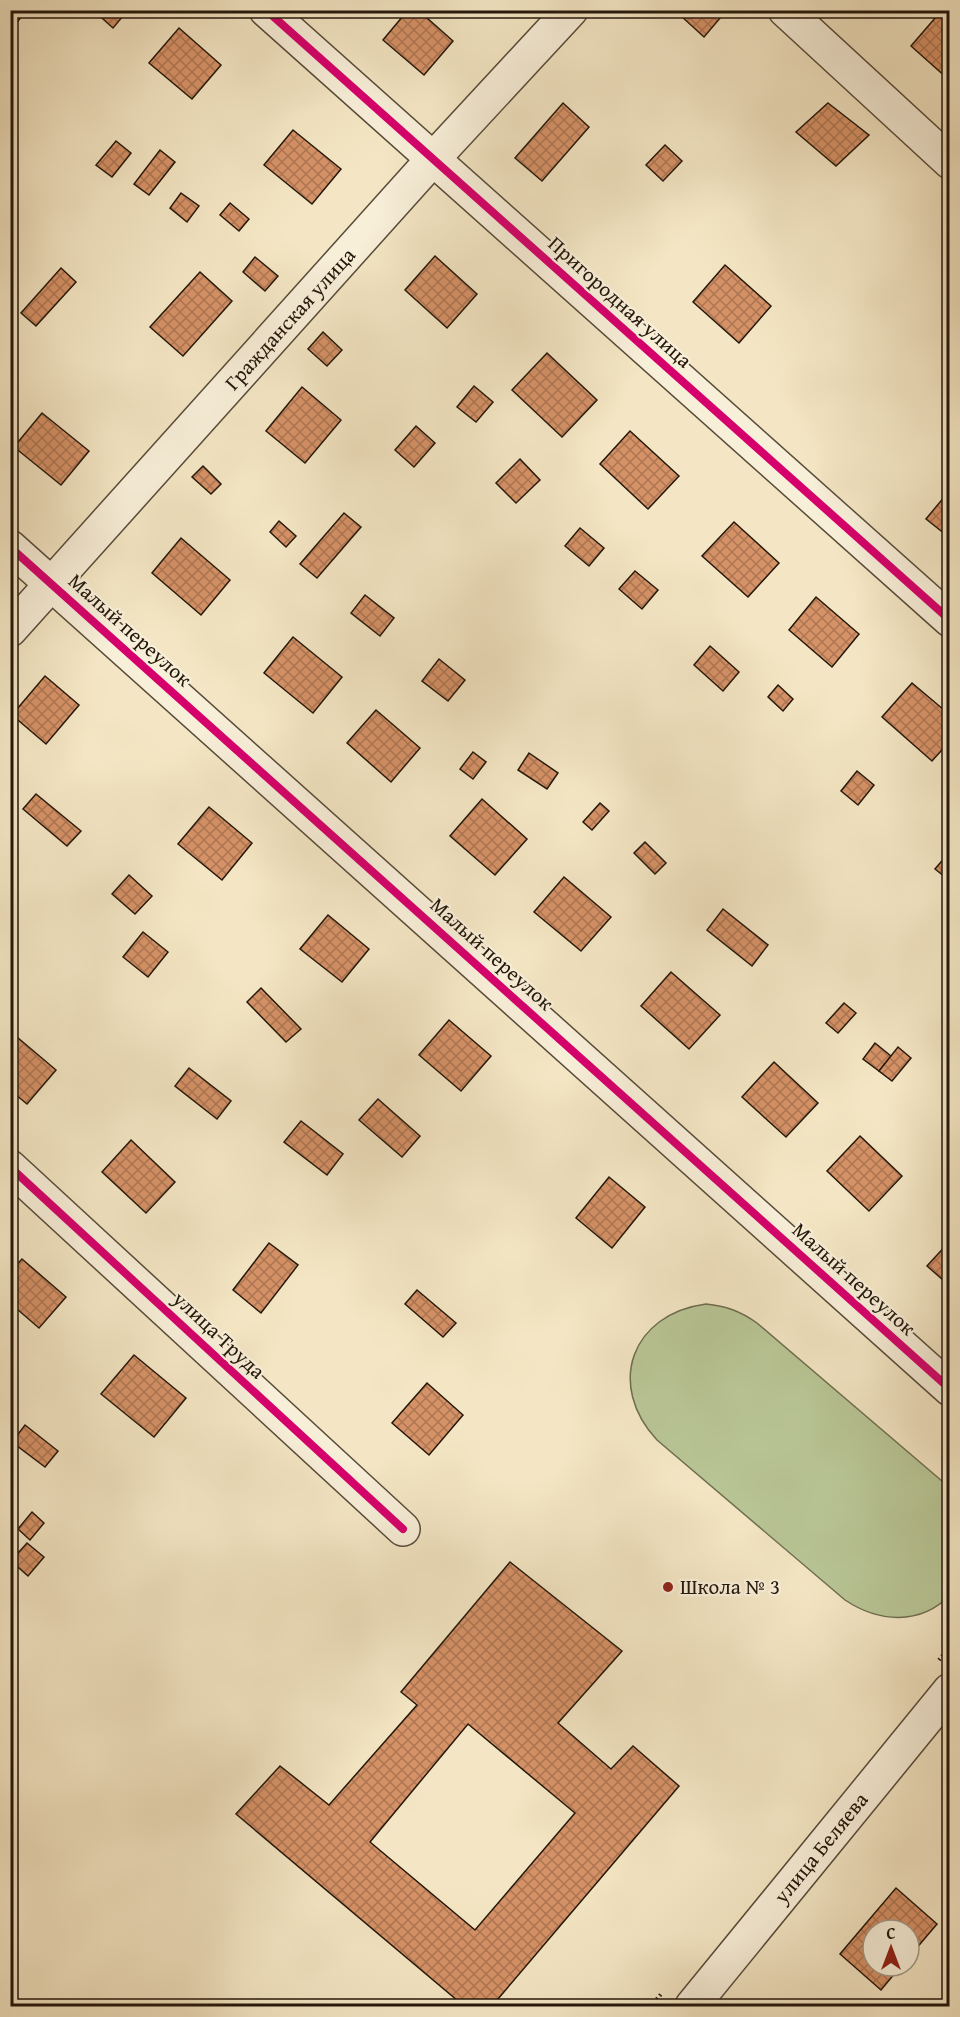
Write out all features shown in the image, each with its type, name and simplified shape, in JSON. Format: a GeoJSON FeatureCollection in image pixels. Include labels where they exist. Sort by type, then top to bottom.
{"type":"FeatureCollection","features":[{"type":"Feature","properties":{"kind":"street","name":"Пригородная улица"},"geometry":{"type":"LineString","coordinates":[[266,10],[950,620]]}},
{"type":"Feature","properties":{"kind":"street","name":"Гражданская улица"},"geometry":{"type":"LineString","coordinates":[[10,630],[433,159],[571,10]]}},
{"type":"Feature","properties":{"kind":"street"},"geometry":{"type":"LineString","coordinates":[[785,10],[950,162]]}},
{"type":"Feature","properties":{"kind":"street","name":"Малый переулок"},"geometry":{"type":"LineString","coordinates":[[10,546],[950,1389]]}},
{"type":"Feature","properties":{"kind":"street","name":"улица Труда"},"geometry":{"type":"LineString","coordinates":[[10,1167],[403,1529]]}},
{"type":"Feature","properties":{"kind":"street","name":"улица Беляева"},"geometry":{"type":"LineString","coordinates":[[692,2007],[950,1690]]}},
{"type":"Feature","properties":{"kind":"green space"},"geometry":{"type":"Polygon","coordinates":[[[706,1304],[733,1310],[757,1323],[949,1487],[950,1595],[938,1605],[926,1612],[899,1617],[871,1613],[845,1600],[657,1440],[641,1419],[633,1397],[630,1375],[634,1355],[644,1337],[660,1322],[680,1310],[706,1304]]]}},
{"type":"Feature","properties":{"kind":"building"},"geometry":{"type":"Polygon","coordinates":[[[10,10],[27,10],[10,31],[10,10]]]}},
{"type":"Feature","properties":{"kind":"building"},"geometry":{"type":"Polygon","coordinates":[[[93,10],[128,10],[113,28],[93,10]]]}},
{"type":"Feature","properties":{"kind":"building"},"geometry":{"type":"Polygon","coordinates":[[[408,10],[418,10],[453,41],[424,75],[383,40],[408,10]]]}},
{"type":"Feature","properties":{"kind":"building"},"geometry":{"type":"Polygon","coordinates":[[[686,10],[726,11],[704,37],[681,16],[686,10]]]}},
{"type":"Feature","properties":{"kind":"building"},"geometry":{"type":"Polygon","coordinates":[[[942,10],[950,10],[950,76],[947,78],[911,46],[942,10]]]}},
{"type":"Feature","properties":{"kind":"building"},"geometry":{"type":"Polygon","coordinates":[[[179,28],[221,65],[192,99],[149,63],[179,28]]]}},
{"type":"Feature","properties":{"kind":"building"},"geometry":{"type":"Polygon","coordinates":[[[563,103],[589,127],[542,181],[515,158],[563,103]]]}},
{"type":"Feature","properties":{"kind":"building"},"geometry":{"type":"Polygon","coordinates":[[[828,103],[869,135],[836,166],[796,132],[828,103]]]}},
{"type":"Feature","properties":{"kind":"building"},"geometry":{"type":"Polygon","coordinates":[[[293,130],[341,169],[312,204],[264,165],[293,130]]]}},
{"type":"Feature","properties":{"kind":"building"},"geometry":{"type":"Polygon","coordinates":[[[116,141],[131,153],[112,177],[96,165],[116,141]]]}},
{"type":"Feature","properties":{"kind":"building"},"geometry":{"type":"Polygon","coordinates":[[[665,145],[682,161],[663,181],[646,165],[665,145]]]}},
{"type":"Feature","properties":{"kind":"building"},"geometry":{"type":"Polygon","coordinates":[[[160,150],[175,162],[149,195],[134,184],[160,150]]]}},
{"type":"Feature","properties":{"kind":"building"},"geometry":{"type":"Polygon","coordinates":[[[181,193],[199,206],[187,222],[170,208],[181,193]]]}},
{"type":"Feature","properties":{"kind":"building"},"geometry":{"type":"Polygon","coordinates":[[[230,203],[249,219],[239,231],[220,215],[230,203]]]}},
{"type":"Feature","properties":{"kind":"building"},"geometry":{"type":"Polygon","coordinates":[[[435,256],[477,294],[447,328],[405,290],[435,256]]]}},
{"type":"Feature","properties":{"kind":"building"},"geometry":{"type":"Polygon","coordinates":[[[255,257],[278,276],[265,291],[243,272],[255,257]]]}},
{"type":"Feature","properties":{"kind":"building"},"geometry":{"type":"Polygon","coordinates":[[[725,265],[771,306],[739,343],[693,302],[725,265]]]}},
{"type":"Feature","properties":{"kind":"building"},"geometry":{"type":"Polygon","coordinates":[[[61,268],[76,282],[36,326],[21,313],[61,268]]]}},
{"type":"Feature","properties":{"kind":"building"},"geometry":{"type":"Polygon","coordinates":[[[200,272],[232,301],[183,356],[150,327],[200,272]]]}},
{"type":"Feature","properties":{"kind":"building"},"geometry":{"type":"Polygon","coordinates":[[[323,332],[342,350],[327,366],[308,349],[323,332]]]}},
{"type":"Feature","properties":{"kind":"building"},"geometry":{"type":"Polygon","coordinates":[[[547,353],[597,400],[562,437],[512,390],[547,353]]]}},
{"type":"Feature","properties":{"kind":"building"},"geometry":{"type":"Polygon","coordinates":[[[474,386],[493,402],[476,422],[457,407],[474,386]]]}},
{"type":"Feature","properties":{"kind":"building"},"geometry":{"type":"Polygon","coordinates":[[[302,387],[341,420],[305,463],[266,431],[302,387]]]}},
{"type":"Feature","properties":{"kind":"building"},"geometry":{"type":"Polygon","coordinates":[[[42,413],[89,451],[61,485],[14,447],[42,413]]]}},
{"type":"Feature","properties":{"kind":"building"},"geometry":{"type":"Polygon","coordinates":[[[416,426],[435,443],[414,467],[395,450],[416,426]]]}},
{"type":"Feature","properties":{"kind":"building"},"geometry":{"type":"Polygon","coordinates":[[[630,431],[679,476],[648,509],[600,464],[630,431]]]}},
{"type":"Feature","properties":{"kind":"building"},"geometry":{"type":"Polygon","coordinates":[[[520,459],[540,480],[516,503],[496,483],[520,459]]]}},
{"type":"Feature","properties":{"kind":"building"},"geometry":{"type":"Polygon","coordinates":[[[203,466],[221,484],[211,494],[192,477],[203,466]]]}},
{"type":"Feature","properties":{"kind":"building"},"geometry":{"type":"Polygon","coordinates":[[[950,490],[950,530],[945,534],[926,519],[950,490]]]}},
{"type":"Feature","properties":{"kind":"building"},"geometry":{"type":"Polygon","coordinates":[[[344,513],[361,527],[317,578],[300,564],[344,513]]]}},
{"type":"Feature","properties":{"kind":"building"},"geometry":{"type":"Polygon","coordinates":[[[279,521],[296,536],[286,547],[270,532],[279,521]]]}},
{"type":"Feature","properties":{"kind":"building"},"geometry":{"type":"Polygon","coordinates":[[[734,522],[779,563],[748,597],[702,556],[734,522]]]}},
{"type":"Feature","properties":{"kind":"building"},"geometry":{"type":"Polygon","coordinates":[[[580,528],[604,548],[589,566],[565,546],[580,528]]]}},
{"type":"Feature","properties":{"kind":"building"},"geometry":{"type":"Polygon","coordinates":[[[181,538],[230,580],[201,615],[152,573],[181,538]]]}},
{"type":"Feature","properties":{"kind":"building"},"geometry":{"type":"Polygon","coordinates":[[[635,571],[658,590],[642,609],[619,589],[635,571]]]}},
{"type":"Feature","properties":{"kind":"building"},"geometry":{"type":"Polygon","coordinates":[[[365,595],[394,618],[380,636],[351,613],[365,595]]]}},
{"type":"Feature","properties":{"kind":"building"},"geometry":{"type":"Polygon","coordinates":[[[816,597],[859,634],[832,667],[789,630],[816,597]]]}},
{"type":"Feature","properties":{"kind":"building"},"geometry":{"type":"Polygon","coordinates":[[[293,637],[342,677],[313,713],[264,673],[293,637]]]}},
{"type":"Feature","properties":{"kind":"building"},"geometry":{"type":"Polygon","coordinates":[[[710,646],[739,672],[723,691],[694,665],[710,646]]]}},
{"type":"Feature","properties":{"kind":"building"},"geometry":{"type":"Polygon","coordinates":[[[439,659],[465,680],[448,701],[422,681],[439,659]]]}},
{"type":"Feature","properties":{"kind":"building"},"geometry":{"type":"Polygon","coordinates":[[[45,676],[79,705],[46,744],[12,715],[45,676]]]}},
{"type":"Feature","properties":{"kind":"building"},"geometry":{"type":"Polygon","coordinates":[[[912,683],[950,715],[950,741],[932,761],[882,717],[912,683]]]}},
{"type":"Feature","properties":{"kind":"building"},"geometry":{"type":"Polygon","coordinates":[[[778,685],[793,699],[783,711],[768,697],[778,685]]]}},
{"type":"Feature","properties":{"kind":"building"},"geometry":{"type":"Polygon","coordinates":[[[376,710],[420,748],[391,782],[347,743],[376,710]]]}},
{"type":"Feature","properties":{"kind":"building"},"geometry":{"type":"Polygon","coordinates":[[[473,752],[486,762],[473,779],[460,769],[473,752]]]}},
{"type":"Feature","properties":{"kind":"building"},"geometry":{"type":"Polygon","coordinates":[[[529,753],[558,773],[547,789],[518,770],[529,753]]]}},
{"type":"Feature","properties":{"kind":"building"},"geometry":{"type":"Polygon","coordinates":[[[857,771],[874,785],[858,805],[841,791],[857,771]]]}},
{"type":"Feature","properties":{"kind":"building"},"geometry":{"type":"Polygon","coordinates":[[[36,794],[81,831],[67,846],[23,809],[36,794]]]}},
{"type":"Feature","properties":{"kind":"building"},"geometry":{"type":"Polygon","coordinates":[[[482,799],[527,839],[495,875],[450,836],[482,799]]]}},
{"type":"Feature","properties":{"kind":"building"},"geometry":{"type":"Polygon","coordinates":[[[600,803],[609,811],[592,830],[583,822],[600,803]]]}},
{"type":"Feature","properties":{"kind":"building"},"geometry":{"type":"Polygon","coordinates":[[[209,807],[252,843],[222,880],[178,844],[209,807]]]}},
{"type":"Feature","properties":{"kind":"building"},"geometry":{"type":"Polygon","coordinates":[[[645,842],[666,863],[655,874],[634,853],[645,842]]]}},
{"type":"Feature","properties":{"kind":"building"},"geometry":{"type":"Polygon","coordinates":[[[947,855],[950,857],[950,881],[935,869],[947,855]]]}},
{"type":"Feature","properties":{"kind":"building"},"geometry":{"type":"Polygon","coordinates":[[[129,875],[152,896],[135,914],[112,894],[129,875]]]}},
{"type":"Feature","properties":{"kind":"building"},"geometry":{"type":"Polygon","coordinates":[[[564,877],[611,917],[581,951],[534,912],[564,877]]]}},
{"type":"Feature","properties":{"kind":"building"},"geometry":{"type":"Polygon","coordinates":[[[723,909],[768,945],[752,966],[707,930],[723,909]]]}},
{"type":"Feature","properties":{"kind":"building"},"geometry":{"type":"Polygon","coordinates":[[[328,915],[369,949],[342,982],[300,949],[328,915]]]}},
{"type":"Feature","properties":{"kind":"building"},"geometry":{"type":"Polygon","coordinates":[[[143,932],[168,952],[148,977],[123,957],[143,932]]]}},
{"type":"Feature","properties":{"kind":"building"},"geometry":{"type":"Polygon","coordinates":[[[671,972],[720,1015],[689,1049],[641,1006],[671,972]]]}},
{"type":"Feature","properties":{"kind":"building"},"geometry":{"type":"Polygon","coordinates":[[[261,988],[301,1029],[286,1042],[247,1002],[261,988]]]}},
{"type":"Feature","properties":{"kind":"building"},"geometry":{"type":"Polygon","coordinates":[[[844,1003],[856,1013],[838,1033],[826,1023],[844,1003]]]}},
{"type":"Feature","properties":{"kind":"building"},"geometry":{"type":"Polygon","coordinates":[[[449,1020],[491,1056],[461,1091],[419,1055],[449,1020]]]}},
{"type":"Feature","properties":{"kind":"building"},"geometry":{"type":"Polygon","coordinates":[[[11,1032],[56,1070],[27,1104],[10,1090],[11,1032]]]}},
{"type":"Feature","properties":{"kind":"building"},"geometry":{"type":"Polygon","coordinates":[[[875,1043],[891,1056],[879,1071],[863,1059],[875,1043]]]}},
{"type":"Feature","properties":{"kind":"building"},"geometry":{"type":"Polygon","coordinates":[[[898,1047],[911,1058],[892,1081],[879,1071],[898,1047]]]}},
{"type":"Feature","properties":{"kind":"building"},"geometry":{"type":"Polygon","coordinates":[[[774,1062],[818,1103],[786,1137],[742,1097],[774,1062]]]}},
{"type":"Feature","properties":{"kind":"building"},"geometry":{"type":"Polygon","coordinates":[[[189,1068],[231,1101],[217,1119],[175,1086],[189,1068]]]}},
{"type":"Feature","properties":{"kind":"building"},"geometry":{"type":"Polygon","coordinates":[[[378,1099],[420,1136],[402,1157],[359,1120],[378,1099]]]}},
{"type":"Feature","properties":{"kind":"building"},"geometry":{"type":"Polygon","coordinates":[[[301,1121],[343,1154],[327,1175],[284,1142],[301,1121]]]}},
{"type":"Feature","properties":{"kind":"building"},"geometry":{"type":"Polygon","coordinates":[[[860,1136],[902,1176],[869,1211],[827,1171],[860,1136]]]}},
{"type":"Feature","properties":{"kind":"building"},"geometry":{"type":"Polygon","coordinates":[[[131,1140],[175,1182],[146,1213],[102,1172],[131,1140]]]}},
{"type":"Feature","properties":{"kind":"building"},"geometry":{"type":"Polygon","coordinates":[[[609,1177],[645,1207],[612,1248],[576,1218],[609,1177]]]}},
{"type":"Feature","properties":{"kind":"building"},"geometry":{"type":"Polygon","coordinates":[[[950,1241],[950,1286],[927,1266],[950,1241]]]}},
{"type":"Feature","properties":{"kind":"building"},"geometry":{"type":"Polygon","coordinates":[[[269,1243],[298,1265],[261,1313],[233,1290],[269,1243]]]}},
{"type":"Feature","properties":{"kind":"building"},"geometry":{"type":"Polygon","coordinates":[[[22,1259],[66,1297],[39,1328],[10,1303],[10,1272],[22,1259]]]}},
{"type":"Feature","properties":{"kind":"building"},"geometry":{"type":"Polygon","coordinates":[[[417,1290],[456,1323],[443,1337],[405,1304],[417,1290]]]}},
{"type":"Feature","properties":{"kind":"building"},"geometry":{"type":"Polygon","coordinates":[[[134,1355],[186,1398],[154,1437],[101,1394],[134,1355]]]}},
{"type":"Feature","properties":{"kind":"building"},"geometry":{"type":"Polygon","coordinates":[[[427,1383],[463,1415],[429,1455],[392,1423],[427,1383]]]}},
{"type":"Feature","properties":{"kind":"building"},"geometry":{"type":"Polygon","coordinates":[[[25,1425],[58,1451],[45,1467],[12,1442],[25,1425]]]}},
{"type":"Feature","properties":{"kind":"building"},"geometry":{"type":"Polygon","coordinates":[[[32,1512],[44,1523],[30,1540],[18,1529],[32,1512]]]}},
{"type":"Feature","properties":{"kind":"building"},"geometry":{"type":"Polygon","coordinates":[[[27,1543],[44,1557],[28,1576],[11,1561],[27,1543]]]}},
{"type":"Feature","properties":{"kind":"building"},"geometry":{"type":"Polygon","coordinates":[[[510,1562],[622,1651],[558,1723],[611,1769],[633,1746],[679,1786],[492,2006],[464,2006],[236,1814],[280,1766],[329,1805],[417,1705],[401,1692],[510,1562]],[[468,1724],[370,1842],[475,1930],[575,1813],[468,1724]]]}},
{"type":"Feature","properties":{"kind":"building"},"geometry":{"type":"Polygon","coordinates":[[[896,1888],[937,1924],[921,1943],[921,1918],[871,1918],[896,1888]]]}},
{"type":"Feature","properties":{"kind":"building"},"geometry":{"type":"Polygon","coordinates":[[[861,1929],[861,1972],[840,1954],[861,1929]]]}},
{"type":"Feature","properties":{"kind":"building"},"geometry":{"type":"Polygon","coordinates":[[[867,1978],[891,1978],[881,1990],[867,1978]]]}},
{"type":"Feature","properties":{"kind":"cycle path"},"geometry":{"type":"LineString","coordinates":[[266,10],[950,620]]}},
{"type":"Feature","properties":{"kind":"cycle path"},"geometry":{"type":"LineString","coordinates":[[10,547],[950,1389]]}},
{"type":"Feature","properties":{"kind":"cycle path"},"geometry":{"type":"LineString","coordinates":[[10,1167],[403,1529]]}},
{"type":"Feature","properties":{"kind":"place","name":"Школа № 3"},"geometry":{"type":"Point","coordinates":[668,1587]}}]}
